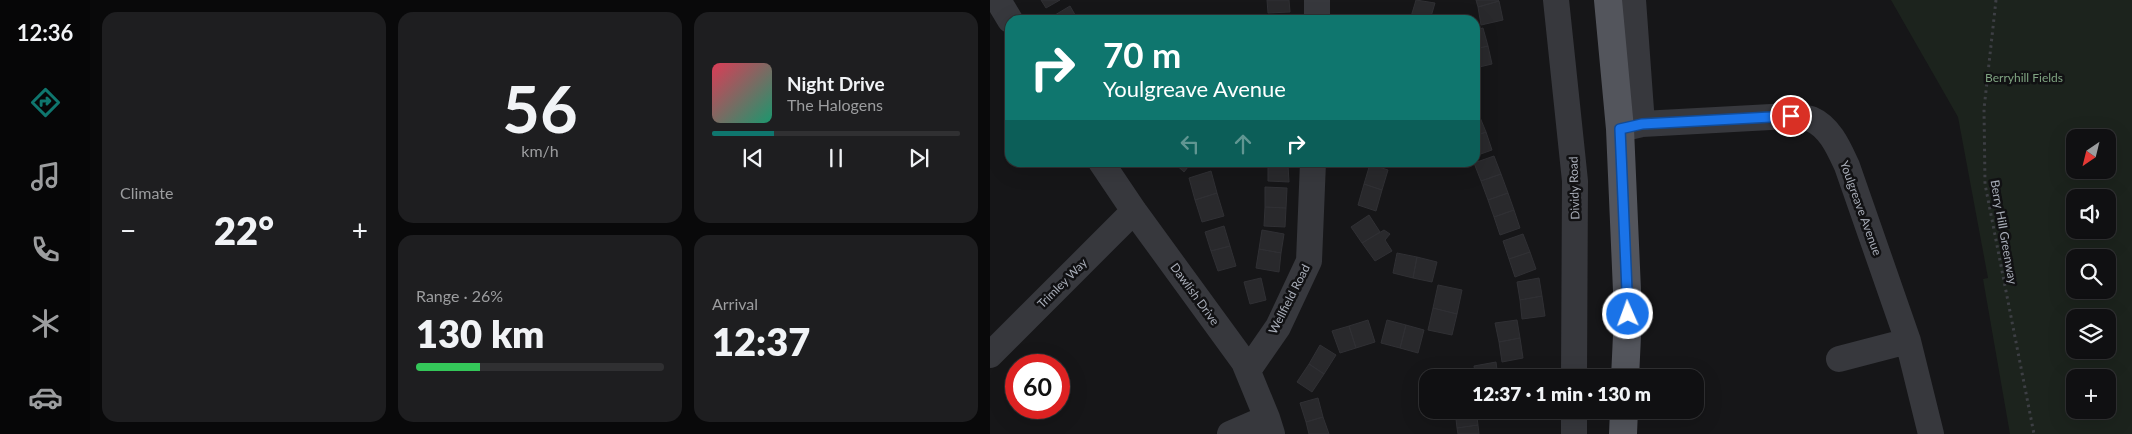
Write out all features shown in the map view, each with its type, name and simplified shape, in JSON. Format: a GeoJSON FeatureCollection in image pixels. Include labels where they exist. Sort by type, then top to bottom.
{"type":"FeatureCollection","features":[{"type":"Feature","properties":{"kind":"main road"},"geometry":{"type":"LineString","coordinates":[[1608,0],[1631,127],[1625,369]]}},
{"type":"Feature","properties":{"kind":"main road"},"geometry":{"type":"LineString","coordinates":[[1623,434],[1624,419]]}},
{"type":"Feature","properties":{"kind":"street"},"geometry":{"type":"LineString","coordinates":[[998,0],[1007,15]]}},
{"type":"Feature","properties":{"kind":"street"},"geometry":{"type":"LineString","coordinates":[[1317,0],[1317,15]]}},
{"type":"Feature","properties":{"kind":"street","name":"Dividy Road"},"geometry":{"type":"LineString","coordinates":[[1556,0],[1575,182],[1574,369]]}},
{"type":"Feature","properties":{"kind":"street"},"geometry":{"type":"LineString","coordinates":[[1631,127],[1633,0]]}},
{"type":"Feature","properties":{"kind":"street","name":"Youlgreave Avenue"},"geometry":{"type":"LineString","coordinates":[[1631,127],[1791,116],[1811,120],[1826,130],[1836,143],[1847,166],[1908,341],[1931,434]]}},
{"type":"Feature","properties":{"kind":"street","name":"Dawlish Drive"},"geometry":{"type":"LineString","coordinates":[[1104,167],[1134,211],[1249,369],[1270,426]]}},
{"type":"Feature","properties":{"kind":"street","name":"Wellfield Road"},"geometry":{"type":"LineString","coordinates":[[1249,369],[1278,326],[1309,261],[1313,167]]}},
{"type":"Feature","properties":{"kind":"street","name":"Trimley Way"},"geometry":{"type":"LineString","coordinates":[[990,355],[1134,211]]}},
{"type":"Feature","properties":{"kind":"street"},"geometry":{"type":"LineString","coordinates":[[1839,359],[1908,341]]}},
{"type":"Feature","properties":{"kind":"street"},"geometry":{"type":"LineString","coordinates":[[1574,419],[1574,434]]}},
{"type":"Feature","properties":{"kind":"street"},"geometry":{"type":"LineString","coordinates":[[1230,434],[1270,426]]}},
{"type":"Feature","properties":{"kind":"path","name":"Berry Hill Greenway"},"geometry":{"type":"LineString","coordinates":[[1996,0],[1984,109],[1985,184],[2034,434]]}},
{"type":"Feature","properties":{"kind":"green space","name":"Berryhill Fields"},"geometry":{"type":"Polygon","coordinates":[[[1891,0],[2132,0],[2132,434],[2010,434],[1983,279],[1988,278],[1958,117],[1891,0]]]}},
{"type":"Feature","properties":{"kind":"building"},"geometry":{"type":"Polygon","coordinates":[[[1041,0],[1060,0],[1046,8],[1041,0]]]}},
{"type":"Feature","properties":{"kind":"building"},"geometry":{"type":"Polygon","coordinates":[[[1267,0],[1289,0],[1290,12],[1268,13],[1267,0]]]}},
{"type":"Feature","properties":{"kind":"building"},"geometry":{"type":"Polygon","coordinates":[[[1416,0],[1435,3],[1431,15],[1412,15],[1416,0]]]}},
{"type":"Feature","properties":{"kind":"building"},"geometry":{"type":"Polygon","coordinates":[[[1476,0],[1498,0],[1499,1],[1478,7],[1476,0]]]}},
{"type":"Feature","properties":{"kind":"building"},"geometry":{"type":"Polygon","coordinates":[[[1499,1],[1503,20],[1481,25],[1478,7],[1499,1]]]}},
{"type":"Feature","properties":{"kind":"building"},"geometry":{"type":"Polygon","coordinates":[[[1070,6],[1075,15],[1055,15],[1070,6]]]}},
{"type":"Feature","properties":{"kind":"building"},"geometry":{"type":"Polygon","coordinates":[[[1483,28],[1488,46],[1480,48],[1480,29],[1483,28]]]}},
{"type":"Feature","properties":{"kind":"building"},"geometry":{"type":"Polygon","coordinates":[[[1488,46],[1492,64],[1480,67],[1480,48],[1488,46]]]}},
{"type":"Feature","properties":{"kind":"building"},"geometry":{"type":"Polygon","coordinates":[[[1480,117],[1486,132],[1480,134],[1480,117]]]}},
{"type":"Feature","properties":{"kind":"building"},"geometry":{"type":"Polygon","coordinates":[[[1486,132],[1492,150],[1480,154],[1480,134],[1486,132]]]}},
{"type":"Feature","properties":{"kind":"building"},"geometry":{"type":"Polygon","coordinates":[[[1494,156],[1501,174],[1481,181],[1476,167],[1480,167],[1480,161],[1494,156]]]}},
{"type":"Feature","properties":{"kind":"building"},"geometry":{"type":"Polygon","coordinates":[[[1178,167],[1188,167],[1184,172],[1178,167]]]}},
{"type":"Feature","properties":{"kind":"building"},"geometry":{"type":"Polygon","coordinates":[[[1268,167],[1288,167],[1289,182],[1268,181],[1268,167]]]}},
{"type":"Feature","properties":{"kind":"building"},"geometry":{"type":"Polygon","coordinates":[[[1369,167],[1379,167],[1388,170],[1382,190],[1364,184],[1369,167]]]}},
{"type":"Feature","properties":{"kind":"building"},"geometry":{"type":"Polygon","coordinates":[[[1211,171],[1217,193],[1195,200],[1189,178],[1211,171]]]}},
{"type":"Feature","properties":{"kind":"building"},"geometry":{"type":"Polygon","coordinates":[[[1501,174],[1508,193],[1488,200],[1481,181],[1501,174]]]}},
{"type":"Feature","properties":{"kind":"building"},"geometry":{"type":"Polygon","coordinates":[[[1364,184],[1382,190],[1376,211],[1358,205],[1364,184]]]}},
{"type":"Feature","properties":{"kind":"building"},"geometry":{"type":"Polygon","coordinates":[[[1265,187],[1287,188],[1286,208],[1265,207],[1265,187]]]}},
{"type":"Feature","properties":{"kind":"building"},"geometry":{"type":"Polygon","coordinates":[[[1217,193],[1224,216],[1202,222],[1195,200],[1217,193]]]}},
{"type":"Feature","properties":{"kind":"building"},"geometry":{"type":"Polygon","coordinates":[[[1508,193],[1514,210],[1494,217],[1488,200],[1508,193]]]}},
{"type":"Feature","properties":{"kind":"building"},"geometry":{"type":"Polygon","coordinates":[[[1265,207],[1286,208],[1285,227],[1264,226],[1265,207]]]}},
{"type":"Feature","properties":{"kind":"building"},"geometry":{"type":"Polygon","coordinates":[[[1514,210],[1520,228],[1500,235],[1494,217],[1514,210]]]}},
{"type":"Feature","properties":{"kind":"building"},"geometry":{"type":"Polygon","coordinates":[[[1369,215],[1380,232],[1362,243],[1351,227],[1369,215]]]}},
{"type":"Feature","properties":{"kind":"building"},"geometry":{"type":"Polygon","coordinates":[[[1224,226],[1230,246],[1211,251],[1205,232],[1224,226]]]}},
{"type":"Feature","properties":{"kind":"building"},"geometry":{"type":"Polygon","coordinates":[[[1262,230],[1284,234],[1281,253],[1259,249],[1262,230]]]}},
{"type":"Feature","properties":{"kind":"building"},"geometry":{"type":"Polygon","coordinates":[[[1384,230],[1390,234],[1385,240],[1392,251],[1375,261],[1362,243],[1384,230]]]}},
{"type":"Feature","properties":{"kind":"building"},"geometry":{"type":"Polygon","coordinates":[[[1523,234],[1530,252],[1509,259],[1503,241],[1523,234]]]}},
{"type":"Feature","properties":{"kind":"building"},"geometry":{"type":"Polygon","coordinates":[[[1230,246],[1236,266],[1218,271],[1211,251],[1230,246]]]}},
{"type":"Feature","properties":{"kind":"building"},"geometry":{"type":"Polygon","coordinates":[[[1259,249],[1281,253],[1279,272],[1256,268],[1259,249]]]}},
{"type":"Feature","properties":{"kind":"building"},"geometry":{"type":"Polygon","coordinates":[[[1530,252],[1536,269],[1515,277],[1509,259],[1530,252]]]}},
{"type":"Feature","properties":{"kind":"building"},"geometry":{"type":"Polygon","coordinates":[[[1397,253],[1417,257],[1413,278],[1393,273],[1397,253]]]}},
{"type":"Feature","properties":{"kind":"building"},"geometry":{"type":"Polygon","coordinates":[[[1417,257],[1437,262],[1432,282],[1413,278],[1417,257]]]}},
{"type":"Feature","properties":{"kind":"building"},"geometry":{"type":"Polygon","coordinates":[[[1261,278],[1266,300],[1250,304],[1244,282],[1261,278]]]}},
{"type":"Feature","properties":{"kind":"building"},"geometry":{"type":"Polygon","coordinates":[[[1539,278],[1542,296],[1520,300],[1517,282],[1539,278]]]}},
{"type":"Feature","properties":{"kind":"building"},"geometry":{"type":"Polygon","coordinates":[[[1438,285],[1462,290],[1457,314],[1433,308],[1438,285]]]}},
{"type":"Feature","properties":{"kind":"building"},"geometry":{"type":"Polygon","coordinates":[[[1542,296],[1545,316],[1522,319],[1520,300],[1542,296]]]}},
{"type":"Feature","properties":{"kind":"building"},"geometry":{"type":"Polygon","coordinates":[[[1433,308],[1457,314],[1452,335],[1428,330],[1433,308]]]}},
{"type":"Feature","properties":{"kind":"building"},"geometry":{"type":"Polygon","coordinates":[[[1368,320],[1375,342],[1356,348],[1349,326],[1368,320]]]}},
{"type":"Feature","properties":{"kind":"building"},"geometry":{"type":"Polygon","coordinates":[[[1387,320],[1406,325],[1400,348],[1381,343],[1387,320]]]}},
{"type":"Feature","properties":{"kind":"building"},"geometry":{"type":"Polygon","coordinates":[[[1517,320],[1520,338],[1499,342],[1495,323],[1517,320]]]}},
{"type":"Feature","properties":{"kind":"building"},"geometry":{"type":"Polygon","coordinates":[[[1406,325],[1424,330],[1418,353],[1400,348],[1406,325]]]}},
{"type":"Feature","properties":{"kind":"building"},"geometry":{"type":"Polygon","coordinates":[[[1349,326],[1356,348],[1340,353],[1332,331],[1349,326]]]}},
{"type":"Feature","properties":{"kind":"building"},"geometry":{"type":"Polygon","coordinates":[[[1520,338],[1523,358],[1502,362],[1499,342],[1520,338]]]}},
{"type":"Feature","properties":{"kind":"building"},"geometry":{"type":"Polygon","coordinates":[[[1320,345],[1336,355],[1324,374],[1309,364],[1320,345]]]}},
{"type":"Feature","properties":{"kind":"building"},"geometry":{"type":"Polygon","coordinates":[[[1496,362],[1497,369],[1474,369],[1474,366],[1496,362]]]}},
{"type":"Feature","properties":{"kind":"building"},"geometry":{"type":"Polygon","coordinates":[[[1309,364],[1324,374],[1312,392],[1297,382],[1309,364]]]}},
{"type":"Feature","properties":{"kind":"building"},"geometry":{"type":"Polygon","coordinates":[[[1318,398],[1323,417],[1306,422],[1300,403],[1318,398]]]}},
{"type":"Feature","properties":{"kind":"building"},"geometry":{"type":"Polygon","coordinates":[[[1323,417],[1329,434],[1309,434],[1306,422],[1323,417]]]}},
{"type":"Feature","properties":{"kind":"building"},"geometry":{"type":"Polygon","coordinates":[[[1456,419],[1477,419],[1478,425],[1457,428],[1456,419]]]}},
{"type":"Feature","properties":{"kind":"building"},"geometry":{"type":"Polygon","coordinates":[[[1478,425],[1479,434],[1458,434],[1457,428],[1478,425]]]}},
{"type":"Feature","properties":{"kind":"route"},"geometry":{"type":"LineString","coordinates":[[1628,314],[1620,129],[1642,124],[1791,116]]}}]}
